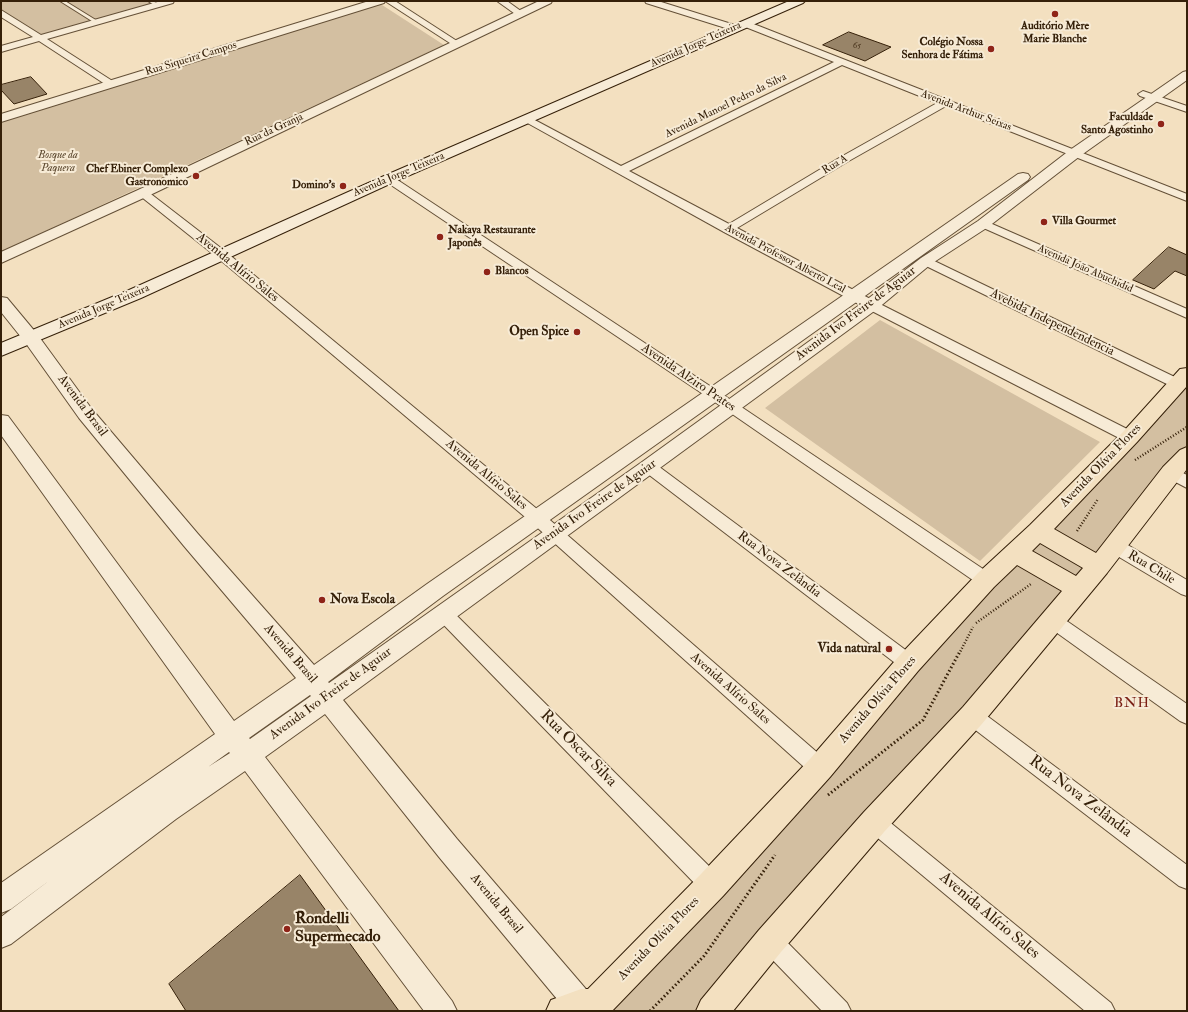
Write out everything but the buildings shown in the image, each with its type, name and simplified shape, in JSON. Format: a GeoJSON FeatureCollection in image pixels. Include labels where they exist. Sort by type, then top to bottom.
{"type":"FeatureCollection","features":[{"type":"Feature","properties":{"kind":"main road","name":"Avenida Jorge Teixeira"},"geometry":{"type":"LineString","coordinates":[[1,350],[135,294],[389,178],[527,120],[799,1]]}},
{"type":"Feature","properties":{"kind":"main road","name":"Avenida Olívia Flores"},"geometry":{"type":"LineString","coordinates":[[586,1008],[712,885],[820,768],[909,663],[986,580],[1017,553],[1130,437],[1182,379]]}},
{"type":"Feature","properties":{"kind":"main road"},"geometry":{"type":"LineString","coordinates":[[712,1011],[770,941],[874,822],[972,716],[1078,589],[1100,566],[1115,546],[1179,478],[1187,455]]}},
{"type":"Feature","properties":{"kind":"main road"},"geometry":{"type":"LineString","coordinates":[[1038,531],[1100,566]]}},
{"type":"Feature","properties":{"kind":"main road"},"geometry":{"type":"LineString","coordinates":[[1017,553],[1078,589]]}},
{"type":"Feature","properties":{"kind":"street"},"geometry":{"type":"LineString","coordinates":[[1,49],[96,22],[153,3],[170,1]]}},
{"type":"Feature","properties":{"kind":"street","name":"Rua Siqueira Campos"},"geometry":{"type":"LineString","coordinates":[[1,118],[380,1]]}},
{"type":"Feature","properties":{"kind":"street"},"geometry":{"type":"LineString","coordinates":[[389,1],[456,43]]}},
{"type":"Feature","properties":{"kind":"street"},"geometry":{"type":"LineString","coordinates":[[501,1],[521,14]]}},
{"type":"Feature","properties":{"kind":"street","name":"Rua da Granja"},"geometry":{"type":"LineString","coordinates":[[1,258],[547,1]]}},
{"type":"Feature","properties":{"kind":"street","name":"Avenida Arthur Seixas"},"geometry":{"type":"LineString","coordinates":[[649,1],[740,26],[841,62],[1187,198]]}},
{"type":"Feature","properties":{"kind":"street"},"geometry":{"type":"LineString","coordinates":[[1,13],[111,84]]}},
{"type":"Feature","properties":{"kind":"street","name":"Avenida Manoel Pedro da Silva"},"geometry":{"type":"LineString","coordinates":[[622,170],[841,62]]}},
{"type":"Feature","properties":{"kind":"street","name":"Avenida Ivo Freire de Aguiar"},"geometry":{"type":"LineString","coordinates":[[1149,96],[1187,62]]}},
{"type":"Feature","properties":{"kind":"street","name":"Avenida Ivo Freire de Aguiar"},"geometry":{"type":"LineString","coordinates":[[1,934],[167,810],[248,755],[326,697],[731,407],[862,300],[1149,96],[1187,75]]}},
{"type":"Feature","properties":{"kind":"street"},"geometry":{"type":"LineString","coordinates":[[1149,96],[1187,109]]}},
{"type":"Feature","properties":{"kind":"street","name":"Rua A"},"geometry":{"type":"LineString","coordinates":[[728,230],[843,160],[944,103]]}},
{"type":"Feature","properties":{"kind":"street","name":"Avenida Professor Alberto Leal"},"geometry":{"type":"LineString","coordinates":[[527,120],[622,170],[728,230],[1130,437]]}},
{"type":"Feature","properties":{"kind":"street","name":"Avenida Ivo Freire de Aguiar"},"geometry":{"type":"LineString","coordinates":[[1,899],[312,680],[537,518],[714,395],[983,224],[1070,151]]}},
{"type":"Feature","properties":{"kind":"street","name":"Avenida Alziro Prates"},"geometry":{"type":"LineString","coordinates":[[389,178],[714,395],[986,580]]}},
{"type":"Feature","properties":{"kind":"street","name":"Avenida Alírio Sales"},"geometry":{"type":"LineString","coordinates":[[143,192],[222,255],[537,518],[820,768]]}},
{"type":"Feature","properties":{"kind":"street","name":"Avenida João Abuchidid"},"geometry":{"type":"LineString","coordinates":[[983,224],[1187,314]]}},
{"type":"Feature","properties":{"kind":"street","name":"Avebida Independendencia"},"geometry":{"type":"LineString","coordinates":[[926,261],[1182,379]]}},
{"type":"Feature","properties":{"kind":"street","name":"Avenida Brasil"},"geometry":{"type":"LineString","coordinates":[[1,302],[31,338],[90,419],[201,552],[312,680],[448,848],[586,1008]]}},
{"type":"Feature","properties":{"kind":"street"},"geometry":{"type":"LineString","coordinates":[[1,421],[231,737],[248,755],[442,1011]]}},
{"type":"Feature","properties":{"kind":"street","name":"Rua Nova Zelândia"},"geometry":{"type":"LineString","coordinates":[[649,467],[909,663]]}},
{"type":"Feature","properties":{"kind":"street","name":"Rua Chile"},"geometry":{"type":"LineString","coordinates":[[1115,546],[1187,589]]}},
{"type":"Feature","properties":{"kind":"street","name":"Rua Oscar Silva"},"geometry":{"type":"LineString","coordinates":[[443,613],[712,885]]}},
{"type":"Feature","properties":{"kind":"street"},"geometry":{"type":"LineString","coordinates":[[1052,620],[1187,715]]}},
{"type":"Feature","properties":{"kind":"street","name":"Rua Nova Zelândia"},"geometry":{"type":"LineString","coordinates":[[972,716],[1187,878]]}},
{"type":"Feature","properties":{"kind":"street","name":"Avenida Alírio Sales"},"geometry":{"type":"LineString","coordinates":[[874,822],[1103,1011]]}},
{"type":"Feature","properties":{"kind":"street"},"geometry":{"type":"LineString","coordinates":[[770,941],[839,1011]]}},
{"type":"Feature","properties":{"kind":"lane"},"geometry":{"type":"LineString","coordinates":[[62,1],[96,22]]}},
{"type":"Feature","properties":{"kind":"path"},"geometry":{"type":"LineString","coordinates":[[1128,464],[1187,427]]}},
{"type":"Feature","properties":{"kind":"path"},"geometry":{"type":"LineString","coordinates":[[1066,548],[1099,498]]}},
{"type":"Feature","properties":{"kind":"path"},"geometry":{"type":"LineString","coordinates":[[826,797],[923,720],[974,625],[1049,571]]}},
{"type":"Feature","properties":{"kind":"path"},"geometry":{"type":"LineString","coordinates":[[650,1011],[704,956],[775,854]]}},
{"type":"Feature","properties":{"kind":"green space"},"geometry":{"type":"Polygon","coordinates":[[[1,1],[170,1],[38,39],[1,14],[1,1]]]}},
{"type":"Feature","properties":{"kind":"green space","name":"Bosque da Paquera"},"geometry":{"type":"Polygon","coordinates":[[[379,3],[444,45],[1,252],[1,121],[379,3]]]}},
{"type":"Feature","properties":{"kind":"green space"},"geometry":{"type":"Polygon","coordinates":[[[880,320],[1100,442],[980,561],[765,408],[880,320]]]}},
{"type":"Feature","properties":{"kind":"green space"},"geometry":{"type":"Polygon","coordinates":[[[1187,374],[1187,454],[715,1011],[605,1011],[1187,374]]]}},
{"type":"Feature","properties":{"kind":"place","name":"Auditório Mère Marie Blanche"},"geometry":{"type":"Point","coordinates":[1055,14]}},
{"type":"Feature","properties":{"kind":"place","name":"Colégio Nossa Senhora de Fátima"},"geometry":{"type":"Point","coordinates":[991,49]}},
{"type":"Feature","properties":{"kind":"place","name":"Faculdade Santo Agostinho"},"geometry":{"type":"Point","coordinates":[1161,124]}},
{"type":"Feature","properties":{"kind":"place","name":"Chef Ebiner Complexo Gastronomico"},"geometry":{"type":"Point","coordinates":[196,176]}},
{"type":"Feature","properties":{"kind":"place","name":"Domino's"},"geometry":{"type":"Point","coordinates":[343,186]}},
{"type":"Feature","properties":{"kind":"place","name":"Villa Gourmet"},"geometry":{"type":"Point","coordinates":[1044,222]}},
{"type":"Feature","properties":{"kind":"place","name":"Nakaya Restaurante Japonês"},"geometry":{"type":"Point","coordinates":[440,237]}},
{"type":"Feature","properties":{"kind":"place","name":"Blancos"},"geometry":{"type":"Point","coordinates":[487,272]}},
{"type":"Feature","properties":{"kind":"place","name":"Open Spice"},"geometry":{"type":"Point","coordinates":[577,332]}},
{"type":"Feature","properties":{"kind":"place","name":"Nova Escola"},"geometry":{"type":"Point","coordinates":[322,600]}},
{"type":"Feature","properties":{"kind":"place","name":"Vida natural"},"geometry":{"type":"Point","coordinates":[889,649]}},
{"type":"Feature","properties":{"kind":"place","name":"Rondelli Supermecado"},"geometry":{"type":"Point","coordinates":[287,929]}},
{"type":"Feature","properties":{"kind":"district","name":"BNH"},"geometry":{"type":"Point","coordinates":[1132,704]}}]}
